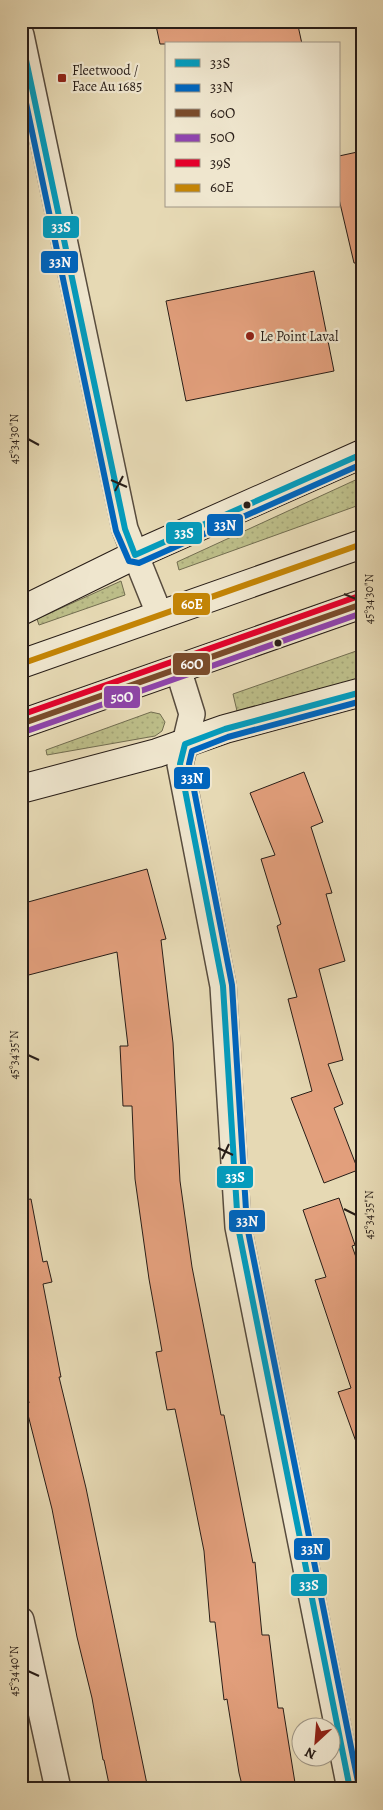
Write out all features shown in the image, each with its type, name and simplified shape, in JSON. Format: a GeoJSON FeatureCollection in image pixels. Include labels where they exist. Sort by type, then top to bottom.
{"type":"FeatureCollection","features":[{"type":"Feature","properties":{"kind":"main road"},"geometry":{"type":"LineString","coordinates":[[21,611],[135,555],[362,454]]}},
{"type":"Feature","properties":{"kind":"main road"},"geometry":{"type":"LineString","coordinates":[[21,664],[362,544]]}},
{"type":"Feature","properties":{"kind":"main road"},"geometry":{"type":"LineString","coordinates":[[21,724],[362,604]]}},
{"type":"Feature","properties":{"kind":"main road"},"geometry":{"type":"LineString","coordinates":[[21,788],[185,744],[225,730],[362,692]]}},
{"type":"Feature","properties":{"kind":"street"},"geometry":{"type":"LineString","coordinates":[[21,35],[124,529],[160,616]]}},
{"type":"Feature","properties":{"kind":"street"},"geometry":{"type":"LineString","coordinates":[[178,669],[192,714],[180,764],[181,776],[223,986],[238,1227],[350,1789]]}},
{"type":"Feature","properties":{"kind":"street"},"geometry":{"type":"LineString","coordinates":[[21,1620],[58,1789]]}},
{"type":"Feature","properties":{"kind":"green space"},"geometry":{"type":"Polygon","coordinates":[[[362,477],[362,504],[179,570],[177,562],[362,477]]]}},
{"type":"Feature","properties":{"kind":"green space"},"geometry":{"type":"Polygon","coordinates":[[[121,581],[125,595],[39,625],[37,619],[121,581]]]}},
{"type":"Feature","properties":{"kind":"green space"},"geometry":{"type":"Polygon","coordinates":[[[362,649],[362,678],[237,711],[233,694],[362,649]]]}},
{"type":"Feature","properties":{"kind":"green space"},"geometry":{"type":"Polygon","coordinates":[[[151,712],[160,714],[165,722],[162,731],[155,736],[47,755],[46,750],[151,712]]]}},
{"type":"Feature","properties":{"kind":"building"},"geometry":{"type":"Polygon","coordinates":[[[155,21],[297,21],[302,42],[165,42],[165,44],[160,44],[155,21]]]}},
{"type":"Feature","properties":{"kind":"building"},"geometry":{"type":"Polygon","coordinates":[[[362,151],[362,263],[354,263],[340,203],[340,156],[362,151]]]}},
{"type":"Feature","properties":{"kind":"building","name":"Le Point Laval"},"geometry":{"type":"Polygon","coordinates":[[[314,271],[334,371],[186,401],[166,301],[314,271]]]}},
{"type":"Feature","properties":{"kind":"building"},"geometry":{"type":"Polygon","coordinates":[[[304,772],[323,822],[311,827],[332,893],[326,894],[345,961],[319,969],[343,1060],[328,1064],[343,1104],[334,1108],[358,1170],[324,1183],[291,1098],[312,1091],[288,999],[297,997],[277,926],[281,924],[261,859],[275,855],[250,793],[304,772]]]}},
{"type":"Feature","properties":{"kind":"building"},"geometry":{"type":"Polygon","coordinates":[[[147,869],[166,939],[161,940],[173,1043],[180,1181],[192,1267],[221,1415],[224,1415],[253,1563],[255,1562],[262,1635],[269,1635],[278,1708],[283,1708],[290,1752],[290,1768],[293,1768],[296,1789],[243,1789],[239,1773],[227,1699],[224,1700],[215,1622],[210,1622],[204,1551],[175,1409],[167,1410],[156,1352],[162,1351],[149,1279],[135,1179],[132,1106],[123,1106],[120,1046],[128,1046],[117,952],[21,977],[21,904],[147,869]]]}},
{"type":"Feature","properties":{"kind":"building"},"geometry":{"type":"Polygon","coordinates":[[[339,1198],[355,1245],[352,1246],[362,1274],[362,1450],[359,1450],[338,1392],[351,1388],[315,1280],[326,1277],[303,1210],[339,1198]]]}},
{"type":"Feature","properties":{"kind":"building"},"geometry":{"type":"Polygon","coordinates":[[[31,1199],[43,1262],[47,1261],[52,1282],[43,1284],[61,1377],[59,1377],[86,1488],[148,1789],[110,1789],[52,1509],[25,1403],[29,1403],[21,1366],[21,1200],[31,1199]]]}},
{"type":"Feature","properties":{"kind":"transit line","name":"33S"},"geometry":{"type":"LineString","coordinates":[[21,36],[125,529],[135,555],[362,454]]}},
{"type":"Feature","properties":{"kind":"transit line","name":"33N"},"geometry":{"type":"LineString","coordinates":[[21,79],[116,531],[129,561],[139,563],[362,464]]}},
{"type":"Feature","properties":{"kind":"transit line","name":"60E"},"geometry":{"type":"LineString","coordinates":[[21,664],[362,544]]}},
{"type":"Feature","properties":{"kind":"transit line","name":"39S"},"geometry":{"type":"LineString","coordinates":[[21,715],[359,596]]}},
{"type":"Feature","properties":{"kind":"transit line","name":"60O"},"geometry":{"type":"LineString","coordinates":[[21,724],[362,604]]}},
{"type":"Feature","properties":{"kind":"transit line","name":"50O"},"geometry":{"type":"LineString","coordinates":[[24,732],[362,613]]}},
{"type":"Feature","properties":{"kind":"transit line","name":"33S"},"geometry":{"type":"LineString","coordinates":[[350,1789],[238,1227],[223,986],[180,764],[185,744],[225,729],[362,692]]}},
{"type":"Feature","properties":{"kind":"transit line","name":"33N"},"geometry":{"type":"LineString","coordinates":[[359,1787],[247,1226],[232,985],[189,764],[192,751],[228,737],[362,701]]}},
{"type":"Feature","properties":{"kind":"place","name":"Fleetwood / Face Au 1685"},"geometry":{"type":"Point","coordinates":[62,78]}},
{"type":"Feature","properties":{"kind":"place","name":"Le Point Laval"},"geometry":{"type":"Point","coordinates":[250,336]}}]}
